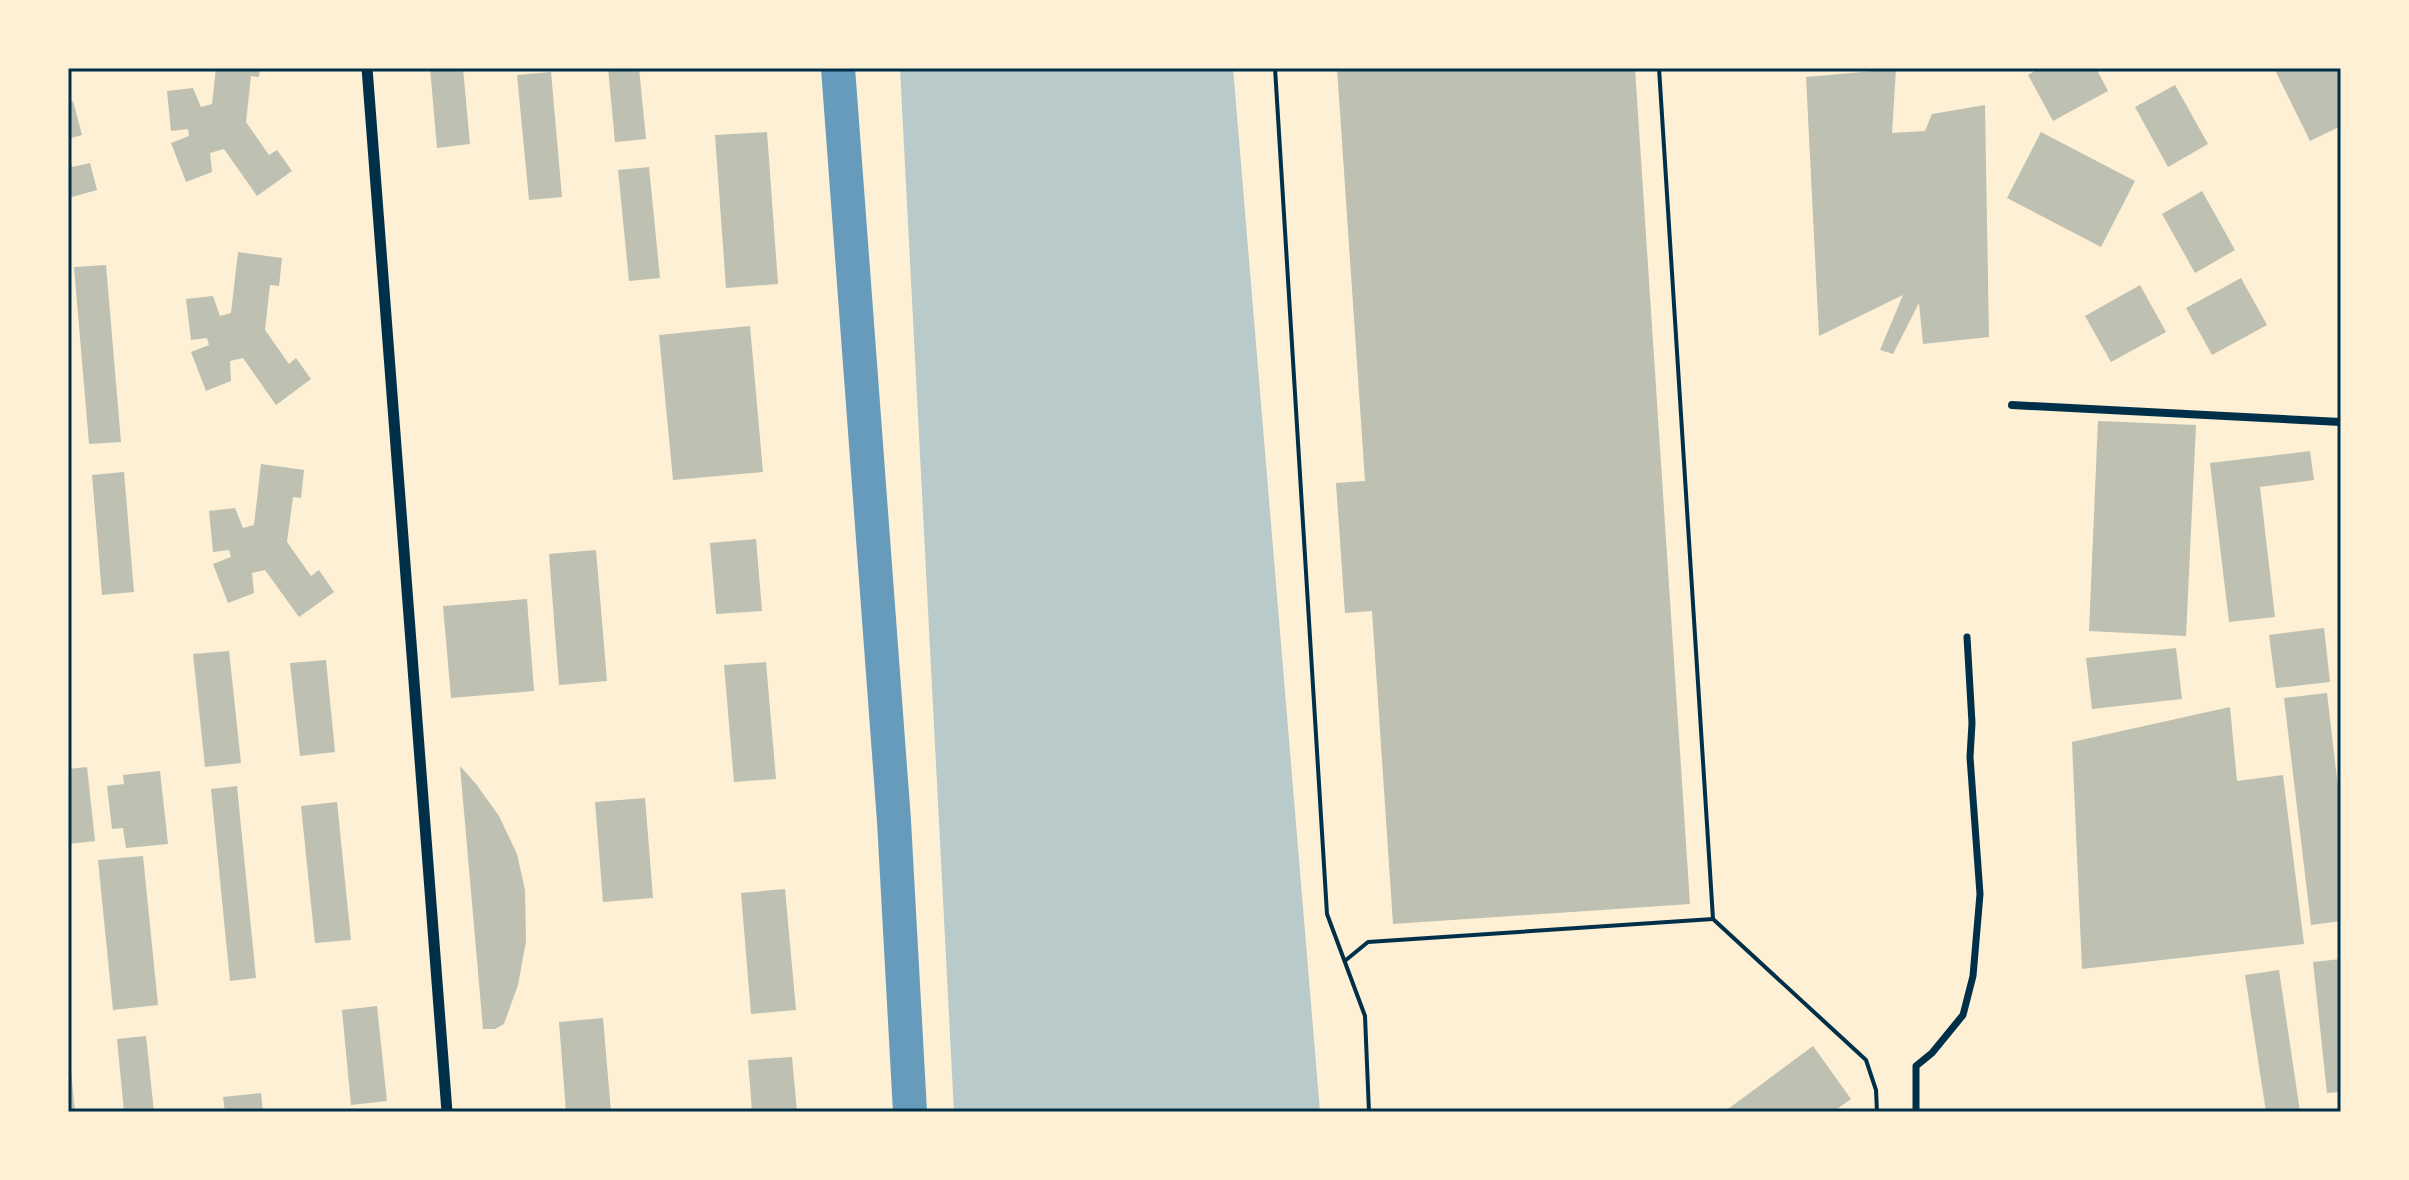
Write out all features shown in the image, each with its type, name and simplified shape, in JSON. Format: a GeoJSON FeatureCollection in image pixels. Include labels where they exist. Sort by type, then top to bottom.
{"type":"FeatureCollection","features":[{"type":"Feature","properties":{"kind":"street"},"geometry":{"type":"LineString","coordinates":[[367,68],[447,1112]]}},
{"type":"Feature","properties":{"kind":"street"},"geometry":{"type":"LineString","coordinates":[[2012,405],[2341,422]]}},
{"type":"Feature","properties":{"kind":"street"},"geometry":{"type":"LineString","coordinates":[[1916,1112],[1916,1066],[1932,1053],[1963,1015],[1973,976],[1980,894],[1970,757],[1972,723],[1967,637]]}},
{"type":"Feature","properties":{"kind":"lane"},"geometry":{"type":"LineString","coordinates":[[1275,68],[1327,914],[1365,1016],[1369,1112]]}},
{"type":"Feature","properties":{"kind":"lane"},"geometry":{"type":"LineString","coordinates":[[1659,68],[1713,919],[1866,1060],[1876,1090],[1877,1112]]}},
{"type":"Feature","properties":{"kind":"lane"},"geometry":{"type":"LineString","coordinates":[[1346,960],[1368,942],[1713,919]]}},
{"type":"Feature","properties":{"kind":"shaded area"},"geometry":{"type":"Polygon","coordinates":[[[900,68],[1233,68],[1320,1112],[954,1112],[900,68]]]}},
{"type":"Feature","properties":{"kind":"building"},"geometry":{"type":"Polygon","coordinates":[[[216,68],[260,68],[259,77],[251,76],[246,122],[269,155],[277,150],[292,171],[257,196],[224,149],[210,153],[212,172],[186,182],[171,143],[189,136],[188,129],[171,131],[167,91],[193,88],[201,107],[212,104],[216,68]]]}},
{"type":"Feature","properties":{"kind":"building"},"geometry":{"type":"Polygon","coordinates":[[[430,68],[463,68],[470,144],[437,148],[430,68]]]}},
{"type":"Feature","properties":{"kind":"building"},"geometry":{"type":"Polygon","coordinates":[[[608,68],[639,68],[646,139],[615,142],[608,68]]]}},
{"type":"Feature","properties":{"kind":"building"},"geometry":{"type":"Polygon","coordinates":[[[1337,68],[1635,68],[1690,904],[1393,924],[1372,611],[1345,613],[1336,483],[1365,481],[1337,68]]]}},
{"type":"Feature","properties":{"kind":"building"},"geometry":{"type":"Polygon","coordinates":[[[2040,68],[2096,68],[2108,91],[2053,121],[2028,75],[2040,68]]]}},
{"type":"Feature","properties":{"kind":"building"},"geometry":{"type":"Polygon","coordinates":[[[2274,68],[2341,68],[2341,126],[2310,141],[2274,68]]]}},
{"type":"Feature","properties":{"kind":"building"},"geometry":{"type":"Polygon","coordinates":[[[1896,69],[1892,133],[1925,131],[1932,114],[1985,105],[1989,337],[1923,344],[1919,303],[1893,354],[1880,350],[1903,295],[1819,336],[1806,77],[1896,69]]]}},
{"type":"Feature","properties":{"kind":"building"},"geometry":{"type":"Polygon","coordinates":[[[551,72],[562,197],[529,200],[517,75],[551,72]]]}},
{"type":"Feature","properties":{"kind":"building"},"geometry":{"type":"Polygon","coordinates":[[[2175,85],[2208,144],[2168,167],[2135,107],[2175,85]]]}},
{"type":"Feature","properties":{"kind":"building"},"geometry":{"type":"Polygon","coordinates":[[[73,101],[82,135],[68,139],[68,103],[73,101]]]}},
{"type":"Feature","properties":{"kind":"building"},"geometry":{"type":"Polygon","coordinates":[[[767,132],[778,284],[726,288],[715,135],[767,132]]]}},
{"type":"Feature","properties":{"kind":"building"},"geometry":{"type":"Polygon","coordinates":[[[2041,132],[2135,181],[2101,247],[2007,198],[2041,132]]]}},
{"type":"Feature","properties":{"kind":"building"},"geometry":{"type":"Polygon","coordinates":[[[68,155],[72,167],[90,163],[97,190],[68,198],[68,155]]]}},
{"type":"Feature","properties":{"kind":"building"},"geometry":{"type":"Polygon","coordinates":[[[649,167],[660,278],[629,281],[618,170],[649,167]]]}},
{"type":"Feature","properties":{"kind":"building"},"geometry":{"type":"Polygon","coordinates":[[[2202,191],[2235,250],[2195,273],[2162,214],[2202,191]]]}},
{"type":"Feature","properties":{"kind":"building"},"geometry":{"type":"Polygon","coordinates":[[[238,252],[282,258],[279,286],[270,285],[265,330],[289,364],[296,358],[311,379],[276,405],[243,358],[230,361],[231,381],[206,391],[191,352],[209,345],[207,338],[191,340],[186,299],[213,296],[220,316],[231,313],[238,252]]]}},
{"type":"Feature","properties":{"kind":"building"},"geometry":{"type":"Polygon","coordinates":[[[106,265],[121,442],[89,444],[74,267],[106,265]]]}},
{"type":"Feature","properties":{"kind":"building"},"geometry":{"type":"Polygon","coordinates":[[[2241,278],[2267,325],[2212,355],[2186,308],[2241,278]]]}},
{"type":"Feature","properties":{"kind":"building"},"geometry":{"type":"Polygon","coordinates":[[[2140,285],[2166,332],[2111,362],[2085,316],[2140,285]]]}},
{"type":"Feature","properties":{"kind":"building"},"geometry":{"type":"Polygon","coordinates":[[[750,326],[763,472],[673,480],[659,335],[750,326]]]}},
{"type":"Feature","properties":{"kind":"building"},"geometry":{"type":"Polygon","coordinates":[[[2098,421],[2196,425],[2186,636],[2089,631],[2098,421]]]}},
{"type":"Feature","properties":{"kind":"building"},"geometry":{"type":"Polygon","coordinates":[[[2310,451],[2314,480],[2260,487],[2275,617],[2229,622],[2210,463],[2310,451]]]}},
{"type":"Feature","properties":{"kind":"building"},"geometry":{"type":"Polygon","coordinates":[[[261,464],[304,470],[301,498],[293,497],[287,542],[311,576],[319,570],[334,592],[299,617],[265,570],[252,573],[254,593],[228,603],[213,564],[231,557],[229,550],[213,552],[209,511],[235,508],[243,528],[254,525],[261,464]]]}},
{"type":"Feature","properties":{"kind":"building"},"geometry":{"type":"Polygon","coordinates":[[[124,472],[134,592],[102,595],[92,475],[124,472]]]}},
{"type":"Feature","properties":{"kind":"building"},"geometry":{"type":"Polygon","coordinates":[[[756,539],[762,611],[716,614],[710,543],[756,539]]]}},
{"type":"Feature","properties":{"kind":"building"},"geometry":{"type":"Polygon","coordinates":[[[596,550],[607,681],[559,685],[549,554],[596,550]]]}},
{"type":"Feature","properties":{"kind":"building"},"geometry":{"type":"Polygon","coordinates":[[[527,599],[534,691],[451,698],[443,606],[527,599]]]}},
{"type":"Feature","properties":{"kind":"building"},"geometry":{"type":"Polygon","coordinates":[[[2324,628],[2330,682],[2276,688],[2269,635],[2324,628]]]}},
{"type":"Feature","properties":{"kind":"building"},"geometry":{"type":"Polygon","coordinates":[[[2176,648],[2182,699],[2092,709],[2086,658],[2176,648]]]}},
{"type":"Feature","properties":{"kind":"building"},"geometry":{"type":"Polygon","coordinates":[[[229,651],[241,763],[205,767],[193,654],[229,651]]]}},
{"type":"Feature","properties":{"kind":"building"},"geometry":{"type":"Polygon","coordinates":[[[326,660],[335,752],[300,756],[290,663],[326,660]]]}},
{"type":"Feature","properties":{"kind":"building"},"geometry":{"type":"Polygon","coordinates":[[[766,662],[776,779],[734,782],[724,665],[766,662]]]}},
{"type":"Feature","properties":{"kind":"building"},"geometry":{"type":"Polygon","coordinates":[[[2327,693],[2341,813],[2341,921],[2311,925],[2284,698],[2327,693]]]}},
{"type":"Feature","properties":{"kind":"building"},"geometry":{"type":"Polygon","coordinates":[[[2230,707],[2237,781],[2283,775],[2304,944],[2082,969],[2072,742],[2230,707]]]}},
{"type":"Feature","properties":{"kind":"building"},"geometry":{"type":"Polygon","coordinates":[[[460,766],[499,816],[517,854],[525,890],[526,941],[518,985],[504,1024],[495,1029],[483,1029],[460,766]]]}},
{"type":"Feature","properties":{"kind":"building"},"geometry":{"type":"Polygon","coordinates":[[[87,767],[95,841],[68,844],[68,769],[87,767]]]}},
{"type":"Feature","properties":{"kind":"building"},"geometry":{"type":"Polygon","coordinates":[[[160,771],[168,844],[126,848],[123,828],[112,829],[107,786],[124,784],[123,775],[160,771]]]}},
{"type":"Feature","properties":{"kind":"building"},"geometry":{"type":"Polygon","coordinates":[[[237,786],[256,978],[230,981],[211,789],[237,786]]]}},
{"type":"Feature","properties":{"kind":"building"},"geometry":{"type":"Polygon","coordinates":[[[645,798],[653,898],[603,902],[595,802],[645,798]]]}},
{"type":"Feature","properties":{"kind":"building"},"geometry":{"type":"Polygon","coordinates":[[[337,802],[351,940],[315,943],[301,806],[337,802]]]}},
{"type":"Feature","properties":{"kind":"building"},"geometry":{"type":"Polygon","coordinates":[[[143,856],[158,1005],[113,1010],[98,860],[143,856]]]}},
{"type":"Feature","properties":{"kind":"building"},"geometry":{"type":"Polygon","coordinates":[[[785,889],[796,1010],[751,1014],[741,893],[785,889]]]}},
{"type":"Feature","properties":{"kind":"building"},"geometry":{"type":"Polygon","coordinates":[[[2341,959],[2341,1092],[2327,1093],[2313,962],[2341,959]]]}},
{"type":"Feature","properties":{"kind":"building"},"geometry":{"type":"Polygon","coordinates":[[[2279,970],[2300,1112],[2266,1112],[2245,975],[2279,970]]]}},
{"type":"Feature","properties":{"kind":"building"},"geometry":{"type":"Polygon","coordinates":[[[377,1006],[387,1101],[351,1105],[342,1010],[377,1006]]]}},
{"type":"Feature","properties":{"kind":"building"},"geometry":{"type":"Polygon","coordinates":[[[603,1018],[611,1112],[566,1112],[559,1022],[603,1018]]]}},
{"type":"Feature","properties":{"kind":"building"},"geometry":{"type":"Polygon","coordinates":[[[146,1036],[154,1112],[124,1112],[117,1039],[146,1036]]]}},
{"type":"Feature","properties":{"kind":"building"},"geometry":{"type":"Polygon","coordinates":[[[1813,1046],[1851,1099],[1833,1112],[1724,1112],[1813,1046]]]}},
{"type":"Feature","properties":{"kind":"building"},"geometry":{"type":"Polygon","coordinates":[[[792,1057],[797,1112],[752,1112],[748,1060],[792,1057]]]}},
{"type":"Feature","properties":{"kind":"building"},"geometry":{"type":"Polygon","coordinates":[[[70,1060],[75,1112],[68,1112],[70,1060]]]}},
{"type":"Feature","properties":{"kind":"building"},"geometry":{"type":"Polygon","coordinates":[[[261,1093],[263,1112],[225,1112],[223,1097],[261,1093]]]}},
{"type":"Feature","properties":{"kind":"waterway"},"geometry":{"type":"LineString","coordinates":[[838,68],[894,821],[910,1112]]}}]}
